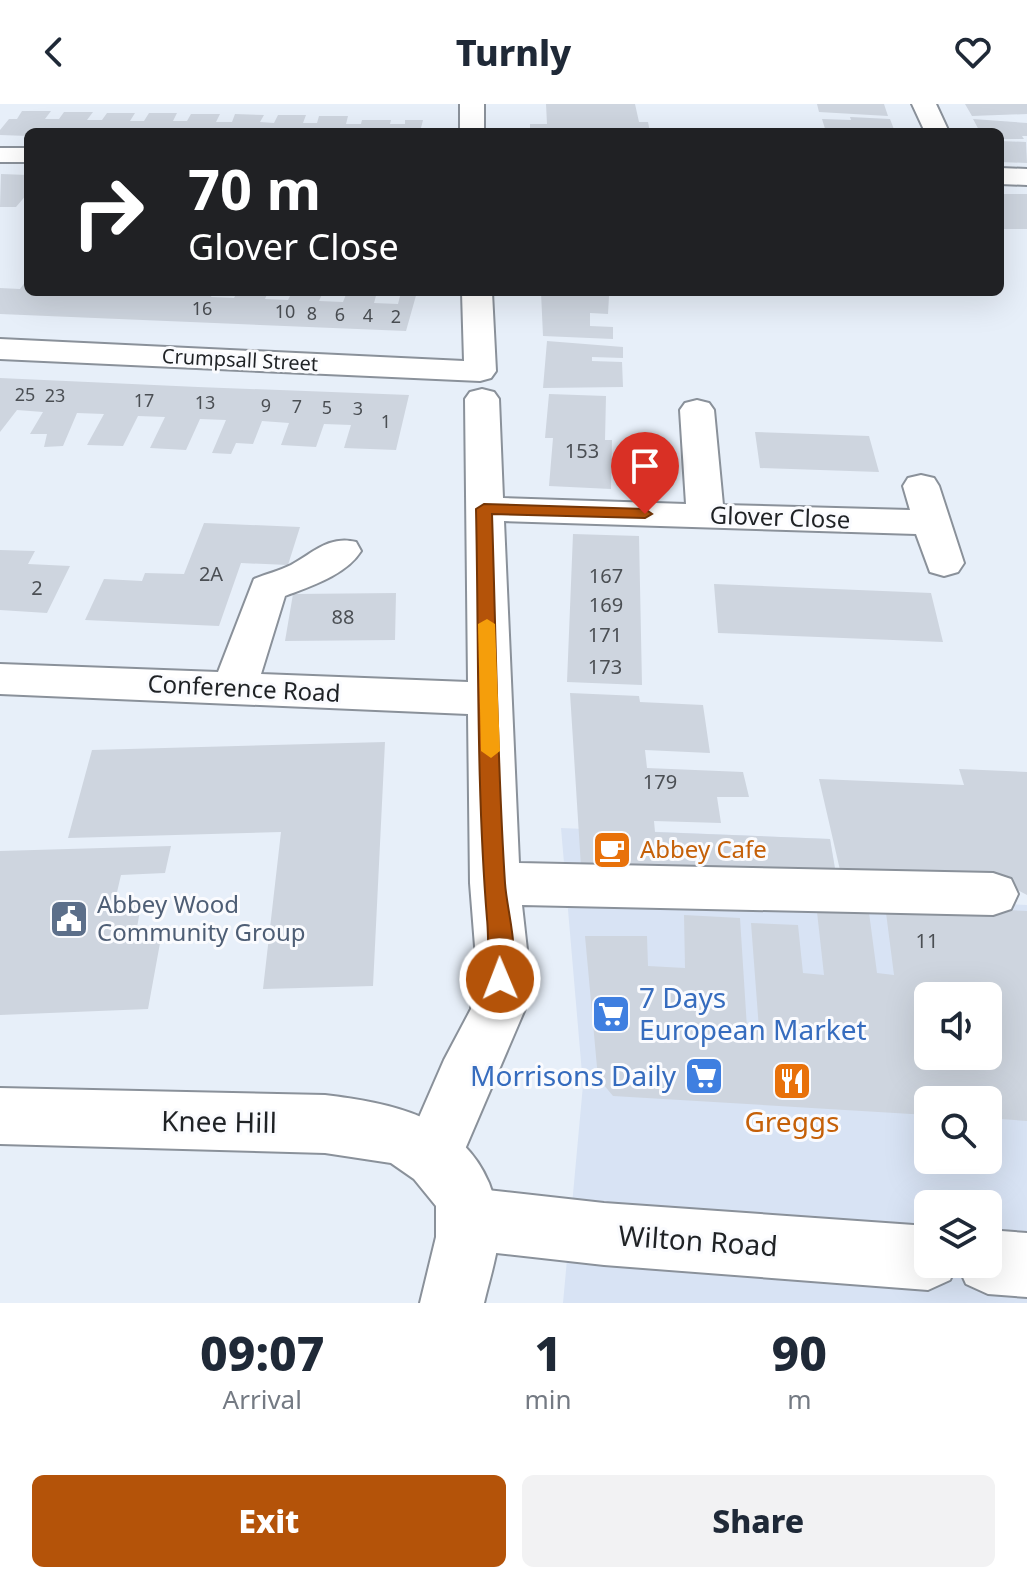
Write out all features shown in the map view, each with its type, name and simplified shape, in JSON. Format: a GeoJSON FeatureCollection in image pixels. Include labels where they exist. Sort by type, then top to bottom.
{"type":"FeatureCollection","features":[{"type":"Feature","properties":{"kind":"street"},"geometry":{"type":"LineString","coordinates":[[472,104],[472,128]]}},
{"type":"Feature","properties":{"kind":"street"},"geometry":{"type":"LineString","coordinates":[[924,104],[935,128]]}},
{"type":"Feature","properties":{"kind":"street"},"geometry":{"type":"LineString","coordinates":[[0,155],[24,155]]}},
{"type":"Feature","properties":{"kind":"street"},"geometry":{"type":"LineString","coordinates":[[1004,176],[1027,177]]}},
{"type":"Feature","properties":{"kind":"street"},"geometry":{"type":"LineString","coordinates":[[452,1303],[469,1219],[463,1192],[433,1154],[498,1009],[502,959],[495,883],[477,296]]}},
{"type":"Feature","properties":{"kind":"street","name":"Crumpsall Street"},"geometry":{"type":"LineString","coordinates":[[0,349],[481,385]]}},
{"type":"Feature","properties":{"kind":"street"},"geometry":{"type":"LineString","coordinates":[[697,410],[705,516]]}},
{"type":"Feature","properties":{"kind":"street"},"geometry":{"type":"LineString","coordinates":[[921,486],[944,563]]}},
{"type":"Feature","properties":{"kind":"street","name":"Glover Close"},"geometry":{"type":"LineString","coordinates":[[484,509],[932,523]]}},
{"type":"Feature","properties":{"kind":"street"},"geometry":{"type":"LineString","coordinates":[[235,687],[268,588],[303,575],[342,551]]}},
{"type":"Feature","properties":{"kind":"street","name":"Conference Road"},"geometry":{"type":"LineString","coordinates":[[0,679],[489,699]]}},
{"type":"Feature","properties":{"kind":"street"},"geometry":{"type":"LineString","coordinates":[[495,883],[993,894]]}},
{"type":"Feature","properties":{"kind":"street","name":"Knee Hill"},"geometry":{"type":"LineString","coordinates":[[0,1116],[325,1124],[405,1137],[433,1154]]}},
{"type":"Feature","properties":{"kind":"street","name":"Wilton Road"},"geometry":{"type":"LineString","coordinates":[[469,1219],[604,1234],[914,1257]]}},
{"type":"Feature","properties":{"kind":"street"},"geometry":{"type":"LineString","coordinates":[[1002,1263],[1027,1265]]}},
{"type":"Feature","properties":{"kind":"shaded area"},"geometry":{"type":"Polygon","coordinates":[[[561,828],[830,839],[840,896],[1027,905],[1027,1303],[563,1303],[583,1085],[561,828]]]}},
{"type":"Feature","properties":{"kind":"building"},"geometry":{"type":"Polygon","coordinates":[[[546,104],[635,104],[639,122],[648,122],[649,128],[530,128],[530,124],[547,124],[546,104]]]}},
{"type":"Feature","properties":{"kind":"building"},"geometry":{"type":"Polygon","coordinates":[[[817,104],[884,104],[888,116],[819,112],[817,104]]]}},
{"type":"Feature","properties":{"kind":"building"},"geometry":{"type":"Polygon","coordinates":[[[965,104],[1027,104],[1027,114],[972,116],[965,104]]]}},
{"type":"Feature","properties":{"kind":"building"},"geometry":{"type":"Polygon","coordinates":[[[22,111],[51,111],[45,119],[59,119],[64,112],[93,112],[87,120],[102,120],[107,113],[135,113],[130,121],[144,121],[149,113],[177,113],[173,121],[187,121],[191,114],[220,114],[216,122],[232,122],[235,114],[264,115],[260,122],[274,123],[278,115],[306,115],[303,123],[317,123],[319,116],[348,116],[346,124],[361,124],[362,120],[391,120],[390,124],[405,124],[405,120],[423,120],[421,128],[24,128],[24,136],[0,135],[0,130],[9,119],[17,119],[22,111]]]}},
{"type":"Feature","properties":{"kind":"building"},"geometry":{"type":"Polygon","coordinates":[[[850,117],[890,119],[893,128],[825,128],[822,119],[851,120],[850,117]]]}},
{"type":"Feature","properties":{"kind":"building"},"geometry":{"type":"Polygon","coordinates":[[[973,119],[1027,123],[1027,136],[1022,136],[1024,139],[1004,139],[1004,128],[978,128],[973,119]]]}},
{"type":"Feature","properties":{"kind":"building"},"geometry":{"type":"Polygon","coordinates":[[[1004,141],[1026,142],[1027,163],[1004,162],[1004,141]]]}},
{"type":"Feature","properties":{"kind":"building"},"geometry":{"type":"Polygon","coordinates":[[[1,174],[24,175],[24,198],[16,207],[0,207],[1,174]]]}},
{"type":"Feature","properties":{"kind":"building"},"geometry":{"type":"Polygon","coordinates":[[[1004,194],[1027,194],[1027,229],[1004,229],[1004,194]]]}},
{"type":"Feature","properties":{"kind":"building"},"geometry":{"type":"Polygon","coordinates":[[[24,284],[24,296],[266,296],[265,299],[288,300],[290,296],[321,296],[319,301],[343,302],[345,296],[376,296],[374,303],[398,304],[400,296],[416,296],[406,331],[0,314],[0,288],[20,289],[24,284]]]}},
{"type":"Feature","properties":{"kind":"building"},"geometry":{"type":"Polygon","coordinates":[[[541,296],[609,296],[608,314],[590,313],[590,326],[613,327],[613,339],[543,336],[541,296]]]}},
{"type":"Feature","properties":{"kind":"building"},"geometry":{"type":"Polygon","coordinates":[[[547,341],[623,347],[623,358],[592,357],[592,361],[622,362],[623,387],[543,388],[547,341]]]}},
{"type":"Feature","properties":{"kind":"building"},"geometry":{"type":"Polygon","coordinates":[[[0,378],[409,395],[396,450],[344,448],[351,425],[324,424],[316,447],[281,445],[289,423],[262,421],[253,444],[236,443],[231,454],[212,453],[226,420],[200,419],[186,450],[150,448],[165,417],[138,416],[123,446],[87,445],[104,414],[77,413],[63,446],[44,447],[47,434],[30,434],[43,412],[17,410],[0,432],[0,378]]]}},
{"type":"Feature","properties":{"kind":"building"},"geometry":{"type":"Polygon","coordinates":[[[549,394],[606,396],[605,440],[612,440],[611,489],[549,486],[553,438],[545,438],[549,394]]]}},
{"type":"Feature","properties":{"kind":"building"},"geometry":{"type":"Polygon","coordinates":[[[755,432],[869,436],[879,472],[760,468],[755,432]]]}},
{"type":"Feature","properties":{"kind":"building"},"geometry":{"type":"Polygon","coordinates":[[[204,523],[300,527],[288,565],[241,563],[219,626],[85,620],[104,579],[142,581],[145,573],[184,574],[204,523]]]}},
{"type":"Feature","properties":{"kind":"building"},"geometry":{"type":"Polygon","coordinates":[[[573,534],[639,536],[642,685],[567,682],[573,534]]]}},
{"type":"Feature","properties":{"kind":"building"},"geometry":{"type":"Polygon","coordinates":[[[0,550],[35,551],[28,564],[70,566],[47,613],[0,610],[0,550]]]}},
{"type":"Feature","properties":{"kind":"building"},"geometry":{"type":"Polygon","coordinates":[[[714,584],[931,593],[943,642],[718,633],[714,584]]]}},
{"type":"Feature","properties":{"kind":"building"},"geometry":{"type":"Polygon","coordinates":[[[396,593],[395,640],[285,641],[293,594],[396,593]]]}},
{"type":"Feature","properties":{"kind":"building"},"geometry":{"type":"Polygon","coordinates":[[[570,693],[639,696],[640,702],[703,705],[710,753],[645,750],[647,768],[743,772],[749,797],[717,797],[721,823],[654,821],[655,832],[830,839],[835,869],[581,867],[570,693]]]}},
{"type":"Feature","properties":{"kind":"building"},"geometry":{"type":"Polygon","coordinates":[[[385,742],[373,986],[263,989],[281,832],[68,838],[92,750],[385,742]]]}},
{"type":"Feature","properties":{"kind":"building"},"geometry":{"type":"Polygon","coordinates":[[[959,769],[1027,772],[1027,895],[993,877],[840,870],[819,779],[964,785],[959,769]]]}},
{"type":"Feature","properties":{"kind":"building","name":"Abbey Wood Community Group"},"geometry":{"type":"Polygon","coordinates":[[[171,846],[165,873],[121,875],[114,905],[141,905],[136,933],[162,932],[148,1009],[0,1015],[0,851],[171,846]]]}},
{"type":"Feature","properties":{"kind":"building"},"geometry":{"type":"Polygon","coordinates":[[[816,903],[868,905],[877,973],[894,975],[885,905],[1027,911],[1027,1121],[1002,1119],[1002,1086],[914,1086],[914,1114],[613,1096],[598,1078],[585,936],[647,936],[648,966],[685,968],[684,915],[740,918],[747,1028],[759,1029],[751,923],[798,925],[803,973],[824,975],[816,903]]]}},
{"type":"Feature","properties":{"kind":"slow traffic"},"geometry":{"type":"LineString","coordinates":[[487,624],[491,751]]}},
{"type":"Feature","properties":{"kind":"place","name":"Abbey Cafe"},"geometry":{"type":"Point","coordinates":[612,850]}},
{"type":"Feature","properties":{"kind":"place","name":"Abbey Wood Community Group"},"geometry":{"type":"Point","coordinates":[69,919]}},
{"type":"Feature","properties":{"kind":"place","name":"7 Days European Market"},"geometry":{"type":"Point","coordinates":[611,1014]}},
{"type":"Feature","properties":{"kind":"place","name":"Morrisons Daily"},"geometry":{"type":"Point","coordinates":[704,1076]}},
{"type":"Feature","properties":{"kind":"place","name":"Greggs"},"geometry":{"type":"Point","coordinates":[792,1081]}},
{"type":"Feature","properties":{"kind":"route"},"geometry":{"type":"LineString","coordinates":[[500,979],[502,959],[495,883],[484,509],[645,514]]}}]}
